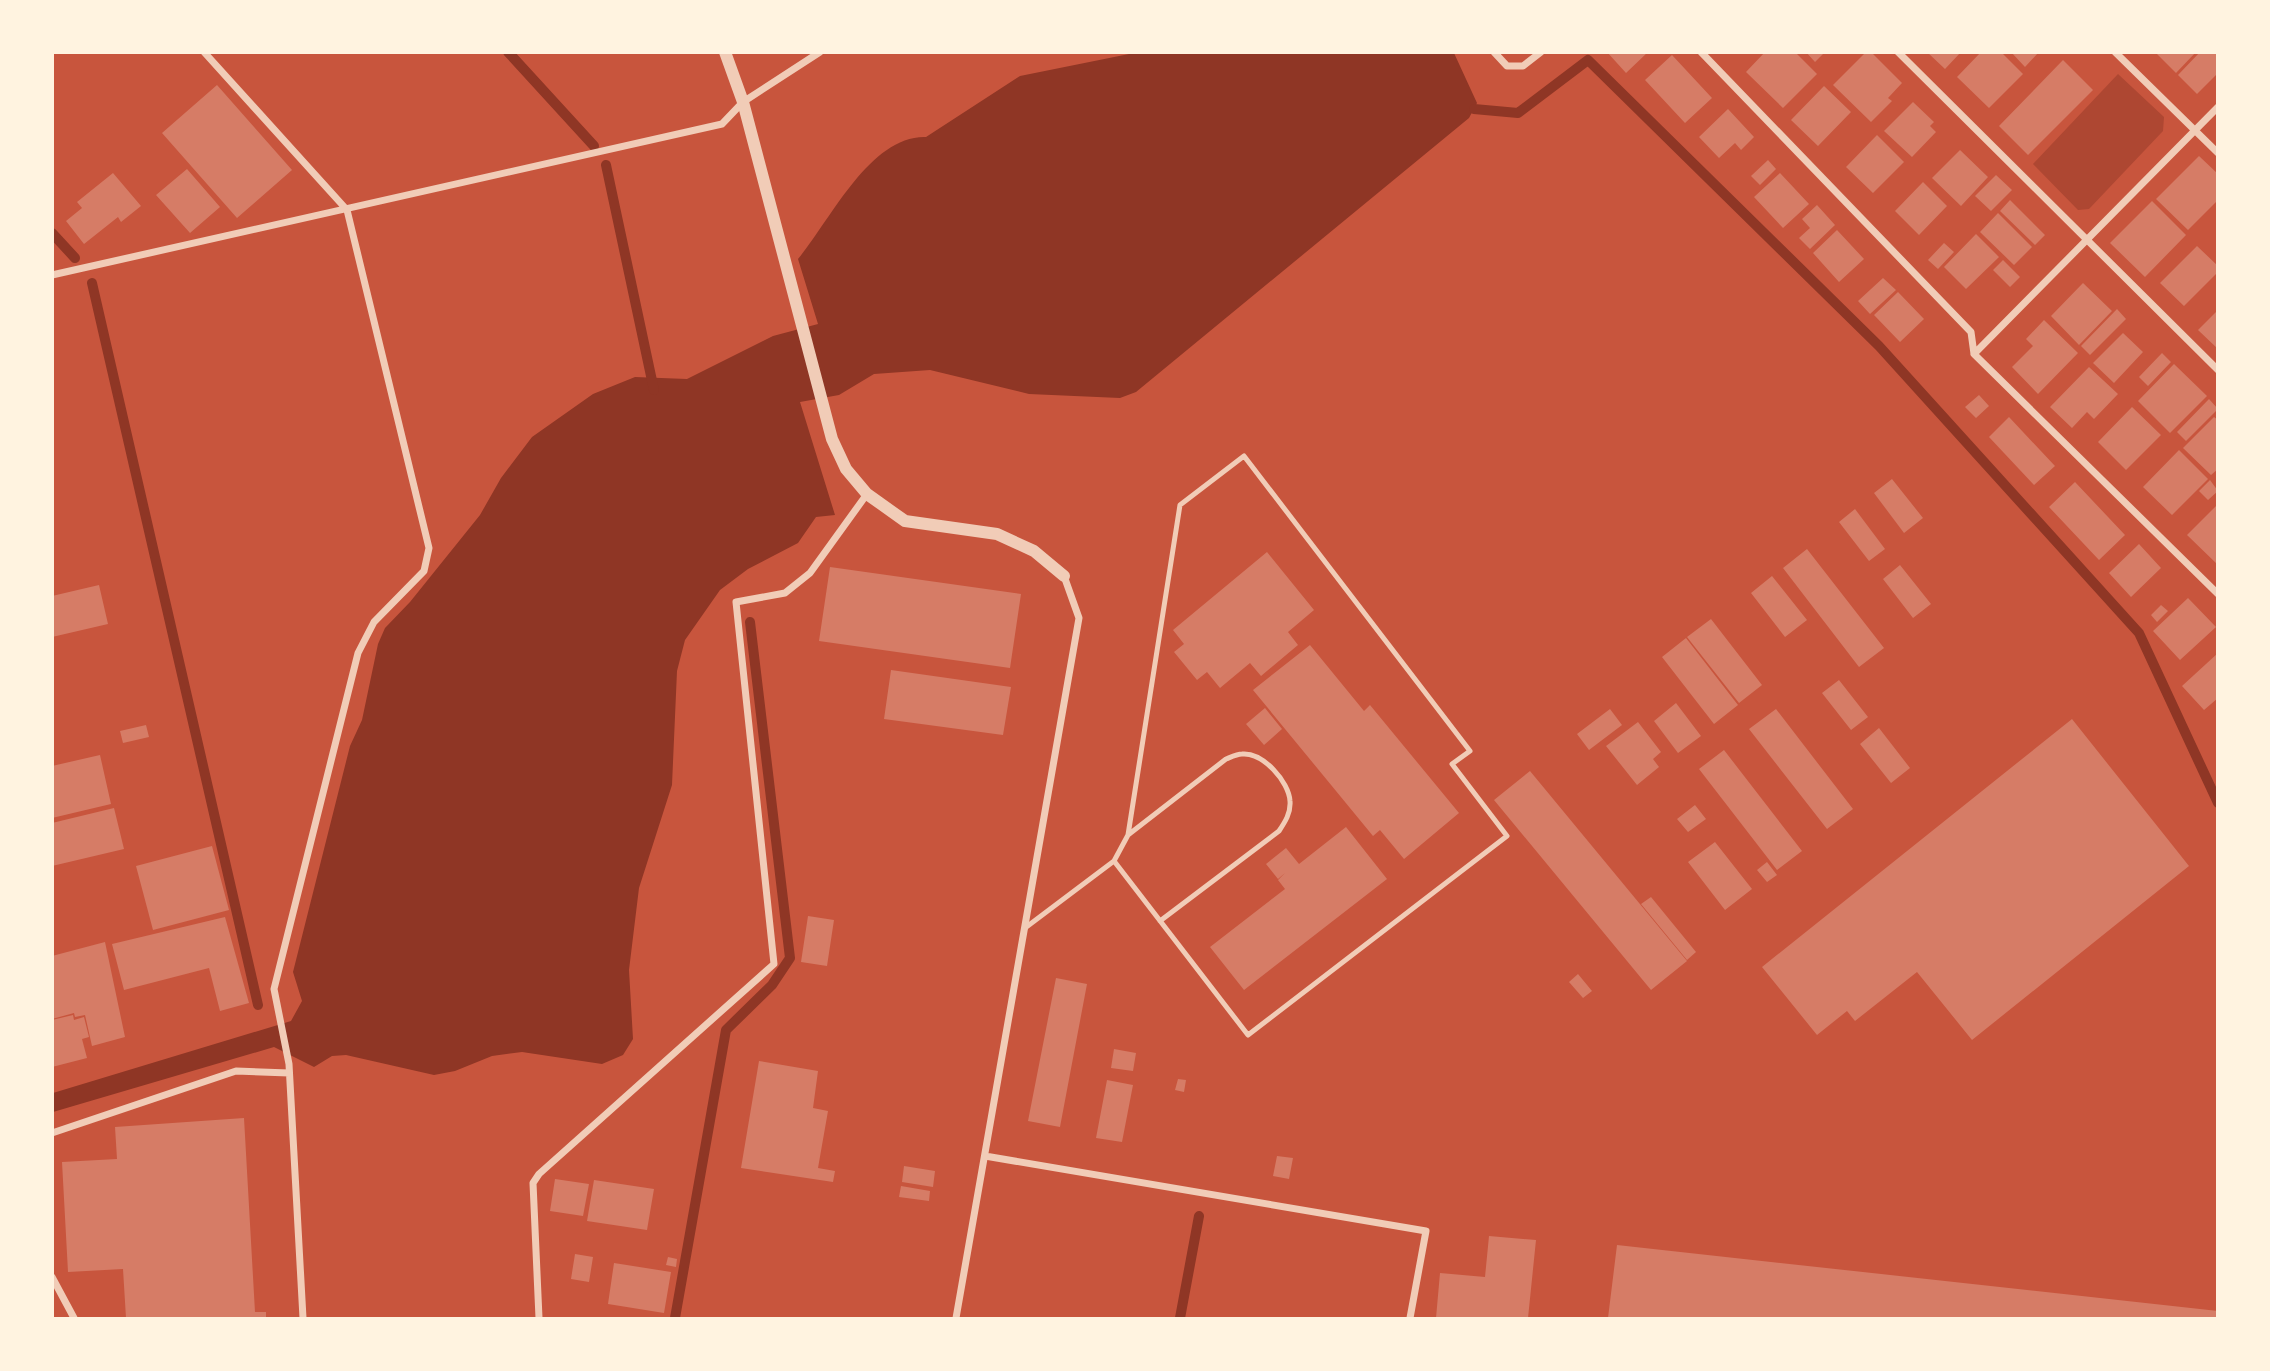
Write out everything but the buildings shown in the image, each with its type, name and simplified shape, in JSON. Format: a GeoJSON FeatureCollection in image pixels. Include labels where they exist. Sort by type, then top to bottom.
{"type":"FeatureCollection","features":[{"type":"Feature","properties":{"kind":"street"},"geometry":{"type":"LineString","coordinates":[[204,52],[347,211],[429,548],[424,571],[374,622],[358,653],[274,989],[289,1064],[303,1318]]}},
{"type":"Feature","properties":{"kind":"street"},"geometry":{"type":"LineString","coordinates":[[725,52],[743,102],[832,439],[846,469],[867,494],[905,521],[997,534],[1034,551],[1064,576],[1079,618],[956,1318]]}},
{"type":"Feature","properties":{"kind":"street"},"geometry":{"type":"LineString","coordinates":[[52,275],[347,211],[722,124],[743,102],[820,52]]}},
{"type":"Feature","properties":{"kind":"street"},"geometry":{"type":"LineString","coordinates":[[1494,52],[1507,66],[1523,66],[1541,52]]}},
{"type":"Feature","properties":{"kind":"street"},"geometry":{"type":"LineString","coordinates":[[1701,52],[1971,331],[1974,354],[2217,594]]}},
{"type":"Feature","properties":{"kind":"street"},"geometry":{"type":"LineString","coordinates":[[1898,52],[2217,370]]}},
{"type":"Feature","properties":{"kind":"street"},"geometry":{"type":"LineString","coordinates":[[2115,52],[2217,153]]}},
{"type":"Feature","properties":{"kind":"street"},"geometry":{"type":"LineString","coordinates":[[1974,354],[2217,107]]}},
{"type":"Feature","properties":{"kind":"street"},"geometry":{"type":"LineString","coordinates":[[540,1318],[533,1183],[539,1174],[774,964],[736,603],[785,593],[810,573],[867,494]]}},
{"type":"Feature","properties":{"kind":"street"},"geometry":{"type":"LineString","coordinates":[[52,1133],[236,1071],[289,1073]]}},
{"type":"Feature","properties":{"kind":"street"},"geometry":{"type":"LineString","coordinates":[[985,1156],[1426,1231],[1410,1318]]}},
{"type":"Feature","properties":{"kind":"street"},"geometry":{"type":"LineString","coordinates":[[52,1277],[74,1318]]}},
{"type":"Feature","properties":{"kind":"lane"},"geometry":{"type":"LineString","coordinates":[[1025,928],[1114,861],[1128,835],[1180,505],[1244,456],[1470,751],[1452,764],[1507,836],[1248,1035],[1114,861]]}},
{"type":"Feature","properties":{"kind":"lane"},"geometry":{"type":"LineString","coordinates":[[1128,835],[1226,759],[1241,754],[1250,755],[1267,764],[1286,787],[1290,800],[1289,816],[1279,831],[1160,921]]}},
{"type":"Feature","properties":{"kind":"shaded area"},"geometry":{"type":"Polygon","coordinates":[[[1134,53],[1454,53],[1477,103],[1469,118],[1136,392],[1120,398],[1029,394],[930,370],[874,374],[839,395],[800,402],[835,515],[816,517],[798,543],[748,569],[720,590],[685,640],[677,671],[672,785],[639,888],[629,970],[633,1039],[623,1055],[602,1064],[522,1052],[492,1056],[455,1071],[434,1075],[346,1055],[332,1056],[314,1067],[274,1047],[53,1112],[53,1093],[291,1021],[302,1001],[293,972],[350,746],[362,720],[378,644],[385,628],[410,602],[480,515],[501,478],[532,437],[593,394],[635,377],[687,379],[773,336],[818,324],[798,259],[869,165],[887,150],[906,140],[926,137],[1020,76],[1134,53]]]}},
{"type":"Feature","properties":{"kind":"shaded area"},"geometry":{"type":"Polygon","coordinates":[[[2118,74],[2164,117],[2163,131],[2089,209],[2078,210],[2033,164],[2118,74]]]}},
{"type":"Feature","properties":{"kind":"waterway"},"geometry":{"type":"LineString","coordinates":[[508,52],[594,146]]}},
{"type":"Feature","properties":{"kind":"waterway"},"geometry":{"type":"LineString","coordinates":[[1474,109],[1518,113],[1588,60],[1879,346],[2139,633],[2218,803]]}},
{"type":"Feature","properties":{"kind":"waterway"},"geometry":{"type":"LineString","coordinates":[[606,165],[654,390]]}},
{"type":"Feature","properties":{"kind":"waterway"},"geometry":{"type":"LineString","coordinates":[[52,233],[75,258]]}},
{"type":"Feature","properties":{"kind":"waterway"},"geometry":{"type":"LineString","coordinates":[[92,283],[258,1005]]}},
{"type":"Feature","properties":{"kind":"waterway"},"geometry":{"type":"LineString","coordinates":[[675,1318],[726,1030],[772,985],[790,958],[750,622]]}},
{"type":"Feature","properties":{"kind":"waterway"},"geometry":{"type":"LineString","coordinates":[[1180,1318],[1199,1216]]}}]}
